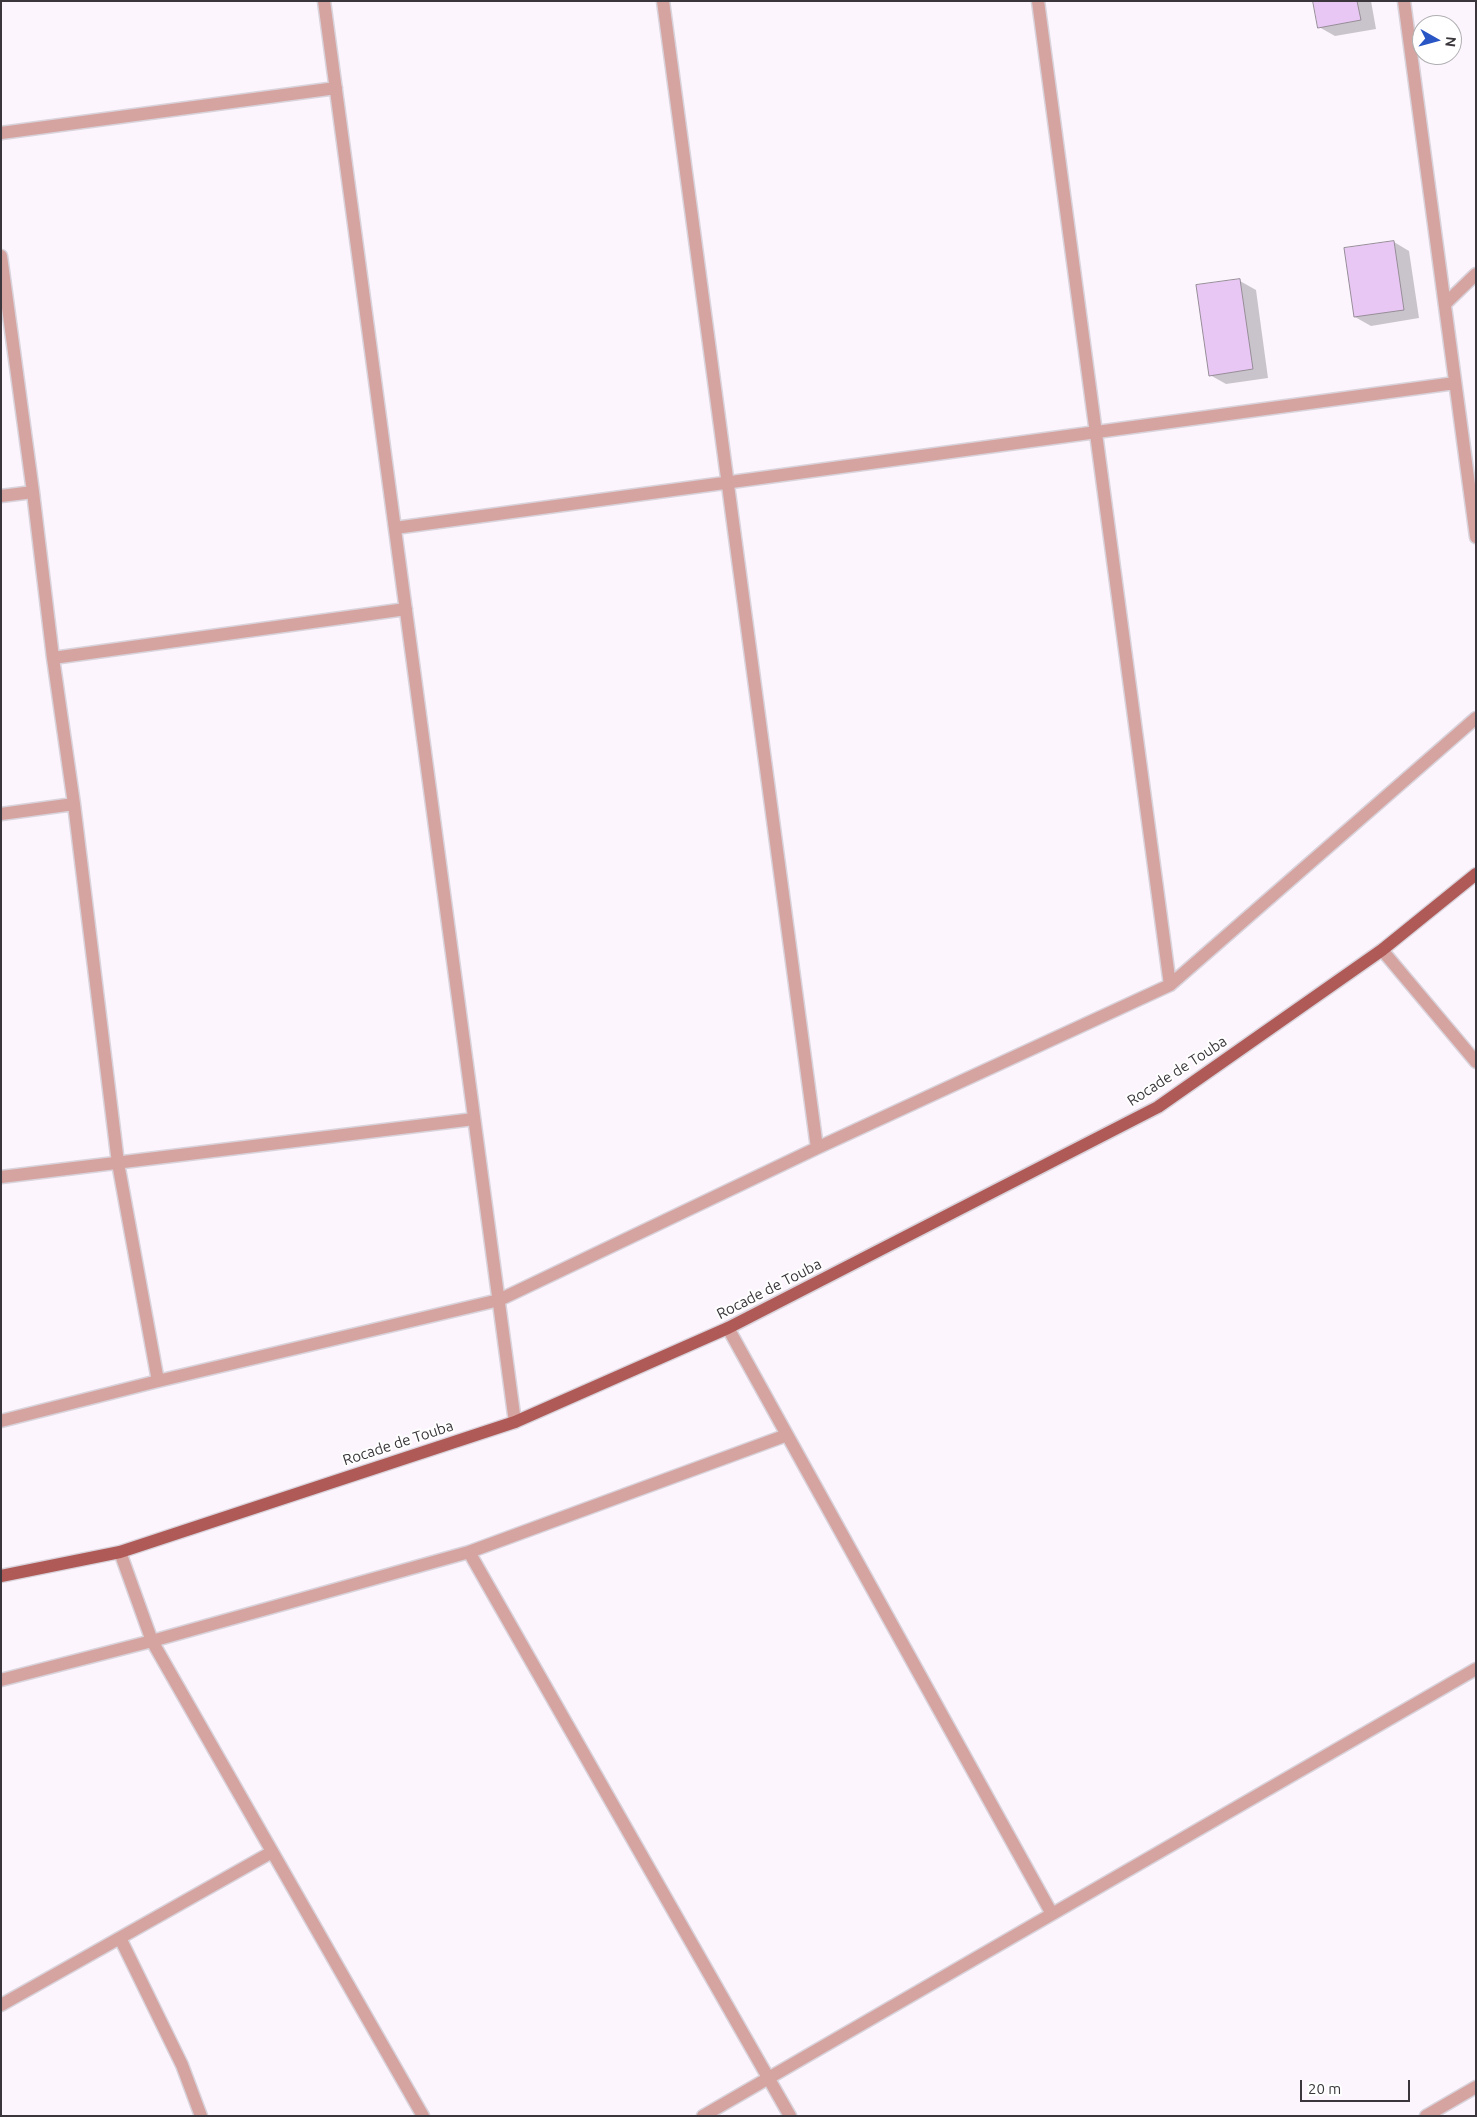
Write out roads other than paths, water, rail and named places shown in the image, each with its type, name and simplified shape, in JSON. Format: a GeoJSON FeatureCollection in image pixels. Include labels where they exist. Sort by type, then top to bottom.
{"type":"FeatureCollection","features":[{"type":"Feature","properties":{"kind":"main road","name":"Rocade de Touba"},"geometry":{"type":"LineString","coordinates":[[1,1576],[120,1552],[515,1422],[728,1328],[1158,1106],[1382,950],[1476,874]]}},
{"type":"Feature","properties":{"kind":"street"},"geometry":{"type":"LineString","coordinates":[[324,1],[515,1422]]}},
{"type":"Feature","properties":{"kind":"street"},"geometry":{"type":"LineString","coordinates":[[663,1],[817,1148]]}},
{"type":"Feature","properties":{"kind":"street"},"geometry":{"type":"LineString","coordinates":[[1038,1],[1170,985]]}},
{"type":"Feature","properties":{"kind":"street"},"geometry":{"type":"LineString","coordinates":[[1404,1],[1476,537]]}},
{"type":"Feature","properties":{"kind":"street"},"geometry":{"type":"LineString","coordinates":[[1,133],[336,88]]}},
{"type":"Feature","properties":{"kind":"street"},"geometry":{"type":"LineString","coordinates":[[1,256],[33,492],[52,658],[74,804],[118,1163],[158,1381]]}},
{"type":"Feature","properties":{"kind":"street"},"geometry":{"type":"LineString","coordinates":[[1445,304],[1476,274]]}},
{"type":"Feature","properties":{"kind":"street"},"geometry":{"type":"LineString","coordinates":[[396,528],[1455,383]]}},
{"type":"Feature","properties":{"kind":"street"},"geometry":{"type":"LineString","coordinates":[[1,496],[33,492]]}},
{"type":"Feature","properties":{"kind":"street"},"geometry":{"type":"LineString","coordinates":[[52,658],[406,609]]}},
{"type":"Feature","properties":{"kind":"street"},"geometry":{"type":"LineString","coordinates":[[1,1421],[158,1381],[499,1300],[817,1148],[1170,985],[1476,718]]}},
{"type":"Feature","properties":{"kind":"street"},"geometry":{"type":"LineString","coordinates":[[1,814],[74,804]]}},
{"type":"Feature","properties":{"kind":"street"},"geometry":{"type":"LineString","coordinates":[[1382,950],[1476,1062]]}},
{"type":"Feature","properties":{"kind":"street"},"geometry":{"type":"LineString","coordinates":[[1,1177],[474,1119]]}},
{"type":"Feature","properties":{"kind":"street"},"geometry":{"type":"LineString","coordinates":[[728,1328],[1052,1914]]}},
{"type":"Feature","properties":{"kind":"street"},"geometry":{"type":"LineString","coordinates":[[1,1680],[152,1641],[469,1552],[787,1435]]}},
{"type":"Feature","properties":{"kind":"street"},"geometry":{"type":"LineString","coordinates":[[120,1552],[152,1641],[422,2116]]}},
{"type":"Feature","properties":{"kind":"street"},"geometry":{"type":"LineString","coordinates":[[469,1552],[790,2116]]}},
{"type":"Feature","properties":{"kind":"street"},"geometry":{"type":"LineString","coordinates":[[703,2116],[1476,1669]]}},
{"type":"Feature","properties":{"kind":"street"},"geometry":{"type":"LineString","coordinates":[[1,2005],[272,1852]]}},
{"type":"Feature","properties":{"kind":"street"},"geometry":{"type":"LineString","coordinates":[[120,1938],[182,2064],[202,2116]]}},
{"type":"Feature","properties":{"kind":"street"},"geometry":{"type":"LineString","coordinates":[[1426,2116],[1476,2087]]}}]}
